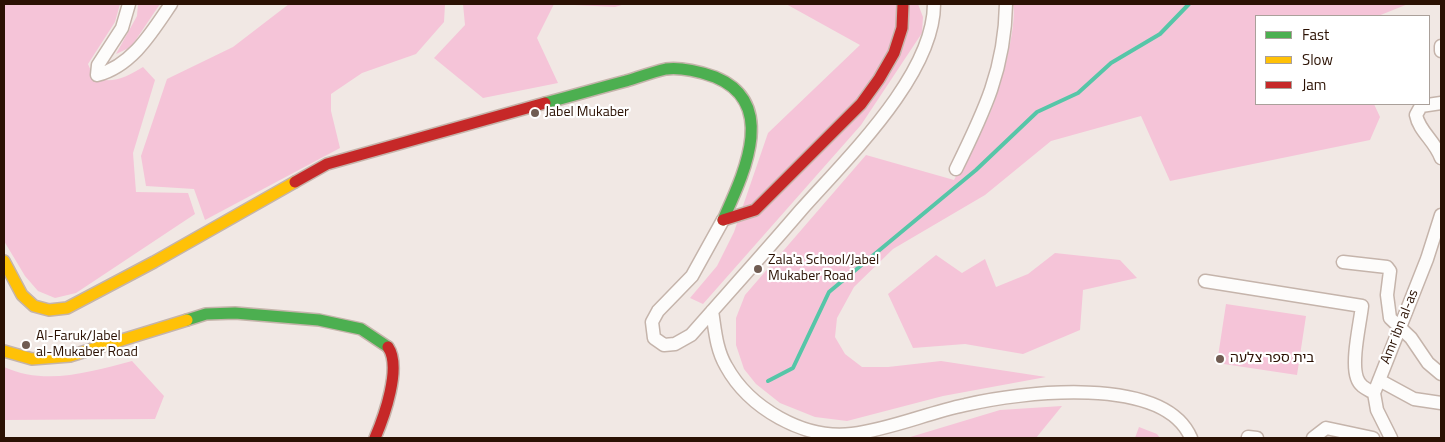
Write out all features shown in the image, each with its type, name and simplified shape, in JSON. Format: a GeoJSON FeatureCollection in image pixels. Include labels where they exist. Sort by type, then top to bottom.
{"type":"FeatureCollection","features":[{"type":"Feature","properties":{"kind":"street"},"geometry":{"type":"LineString","coordinates":[[129,4],[122,28],[98,65],[97,75],[112,71],[139,49],[171,4]]}},
{"type":"Feature","properties":{"kind":"street"},"geometry":{"type":"LineString","coordinates":[[723,220],[755,210],[771,192],[833,136],[887,67],[899,42],[905,17],[903,4]]}},
{"type":"Feature","properties":{"kind":"street"},"geometry":{"type":"LineString","coordinates":[[4,261],[22,295],[34,306],[49,310],[67,308],[154,262],[327,164],[668,69],[696,70],[722,77],[737,87],[747,106],[752,123],[748,158],[723,220],[692,276],[658,312],[652,322],[654,338],[664,345],[675,344],[691,335],[882,119],[925,48],[933,24],[934,4]]}},
{"type":"Feature","properties":{"kind":"street"},"geometry":{"type":"LineString","coordinates":[[956,169],[984,113],[996,78],[1003,50],[1006,4]]}},
{"type":"Feature","properties":{"kind":"street"},"geometry":{"type":"LineString","coordinates":[[1441,46],[1441,51]]}},
{"type":"Feature","properties":{"kind":"street"},"geometry":{"type":"LineString","coordinates":[[1428,105],[1421,106],[1416,115],[1418,126],[1428,134],[1441,158]]}},
{"type":"Feature","properties":{"kind":"street","name":"Amr ibn al-as"},"geometry":{"type":"LineString","coordinates":[[1374,393],[1427,259],[1441,215]]}},
{"type":"Feature","properties":{"kind":"street"},"geometry":{"type":"LineString","coordinates":[[1343,262],[1387,267],[1390,271],[1388,312],[1394,323],[1411,338],[1428,363],[1441,374]]}},
{"type":"Feature","properties":{"kind":"street"},"geometry":{"type":"LineString","coordinates":[[1205,282],[1362,306],[1355,368],[1357,379],[1364,388],[1374,393],[1377,410],[1391,438]]}},
{"type":"Feature","properties":{"kind":"street"},"geometry":{"type":"LineString","coordinates":[[712,311],[717,341],[725,365],[737,382],[775,416],[800,428],[825,434],[850,435],[982,401],[1027,396],[1092,393],[1118,394],[1152,403],[1179,422],[1191,438]]}},
{"type":"Feature","properties":{"kind":"street"},"geometry":{"type":"LineString","coordinates":[[4,352],[32,359],[70,356],[206,314],[235,313],[319,320],[361,329],[390,348],[394,373],[387,412],[375,438]]}},
{"type":"Feature","properties":{"kind":"street"},"geometry":{"type":"LineString","coordinates":[[1379,380],[1414,398],[1441,403]]}},
{"type":"Feature","properties":{"kind":"street"},"geometry":{"type":"LineString","coordinates":[[1313,438],[1326,428],[1374,438]]}},
{"type":"Feature","properties":{"kind":"shaded area"},"geometry":{"type":"Polygon","coordinates":[[[4,4],[120,4],[115,22],[88,64],[94,78],[101,80],[114,80],[143,67],[155,80],[133,153],[136,192],[188,193],[195,214],[76,293],[55,298],[38,291],[25,276],[4,241],[4,4]]]}},
{"type":"Feature","properties":{"kind":"shaded area"},"geometry":{"type":"Polygon","coordinates":[[[138,4],[160,4],[131,47],[116,54],[137,16],[138,4]]]}},
{"type":"Feature","properties":{"kind":"shaded area"},"geometry":{"type":"Polygon","coordinates":[[[289,4],[445,4],[444,22],[416,54],[362,73],[331,94],[331,111],[340,148],[205,220],[194,189],[146,186],[141,156],[167,79],[233,47],[289,4]]]}},
{"type":"Feature","properties":{"kind":"shaded area"},"geometry":{"type":"Polygon","coordinates":[[[463,4],[554,4],[537,38],[558,83],[483,98],[434,58],[465,25],[463,4]]]}},
{"type":"Feature","properties":{"kind":"shaded area"},"geometry":{"type":"Polygon","coordinates":[[[554,4],[625,4],[615,7],[554,4]]]}},
{"type":"Feature","properties":{"kind":"shaded area"},"geometry":{"type":"Polygon","coordinates":[[[786,4],[918,4],[923,17],[922,33],[861,125],[703,304],[690,298],[717,266],[734,232],[768,133],[860,45],[786,4]]]}},
{"type":"Feature","properties":{"kind":"shaded area"},"geometry":{"type":"Polygon","coordinates":[[[1013,4],[1408,4],[1380,15],[1255,15],[1255,105],[1374,105],[1380,117],[1370,140],[1170,181],[1141,116],[1051,141],[985,195],[893,249],[854,287],[837,318],[835,337],[845,354],[862,367],[888,367],[941,361],[1046,377],[943,396],[847,421],[815,417],[780,403],[756,384],[744,369],[736,345],[736,318],[745,295],[866,155],[954,180],[989,116],[998,93],[1007,60],[1014,14],[1013,4]]]}},
{"type":"Feature","properties":{"kind":"shaded area"},"geometry":{"type":"Polygon","coordinates":[[[1055,253],[1120,260],[1137,278],[1083,290],[1080,330],[1023,354],[965,344],[913,348],[888,294],[936,255],[962,273],[985,259],[996,287],[1028,274],[1055,253]]]}},
{"type":"Feature","properties":{"kind":"shaded area"},"geometry":{"type":"Polygon","coordinates":[[[1226,304],[1306,316],[1297,375],[1217,363],[1226,304]]]}},
{"type":"Feature","properties":{"kind":"shaded area"},"geometry":{"type":"Polygon","coordinates":[[[132,361],[164,396],[155,419],[4,420],[4,367],[36,376],[52,376],[84,373],[132,361]]]}},
{"type":"Feature","properties":{"kind":"shaded area"},"geometry":{"type":"Polygon","coordinates":[[[1062,406],[1036,438],[907,438],[1000,410],[1062,406]]]}},
{"type":"Feature","properties":{"kind":"shaded area"},"geometry":{"type":"Polygon","coordinates":[[[1139,427],[1157,434],[1160,438],[1135,438],[1139,427]]]}},
{"type":"Feature","properties":{"kind":"waterway"},"geometry":{"type":"LineString","coordinates":[[768,381],[793,368],[829,292],[976,170],[1037,112],[1078,93],[1111,63],[1160,34],[1189,4]]}},
{"type":"Feature","properties":{"kind":"traffic: fast"},"geometry":{"type":"LineString","coordinates":[[545,103],[666,69],[685,69],[704,73],[735,89],[746,104],[751,122],[750,141],[746,162],[723,220]]}},
{"type":"Feature","properties":{"kind":"traffic: fast"},"geometry":{"type":"LineString","coordinates":[[187,320],[206,314],[235,313],[319,320],[361,329],[388,347]]}},
{"type":"Feature","properties":{"kind":"traffic: slow"},"geometry":{"type":"LineString","coordinates":[[4,261],[22,295],[34,306],[49,310],[67,308],[154,262],[295,182]]}},
{"type":"Feature","properties":{"kind":"traffic: slow"},"geometry":{"type":"LineString","coordinates":[[4,351],[32,359],[70,356],[187,320]]}},
{"type":"Feature","properties":{"kind":"traffic: jam"},"geometry":{"type":"LineString","coordinates":[[723,220],[755,210],[861,104],[879,79],[894,53],[902,28],[903,4]]}},
{"type":"Feature","properties":{"kind":"traffic: jam"},"geometry":{"type":"LineString","coordinates":[[295,182],[327,164],[545,103]]}},
{"type":"Feature","properties":{"kind":"traffic: jam"},"geometry":{"type":"LineString","coordinates":[[375,438],[387,405],[392,379],[392,356],[388,347]]}},
{"type":"Feature","properties":{"kind":"place","name":"Jabel Mukaber"},"geometry":{"type":"Point","coordinates":[535,113]}},
{"type":"Feature","properties":{"kind":"place","name":"Zala'a School/Jabel Mukaber Road"},"geometry":{"type":"Point","coordinates":[758,269]}},
{"type":"Feature","properties":{"kind":"place","name":"Al-Faruk/Jabel al-Mukaber Road"},"geometry":{"type":"Point","coordinates":[26,345]}},
{"type":"Feature","properties":{"kind":"place","name":"בית ספר צלעה"},"geometry":{"type":"Point","coordinates":[1220,359]}}]}
